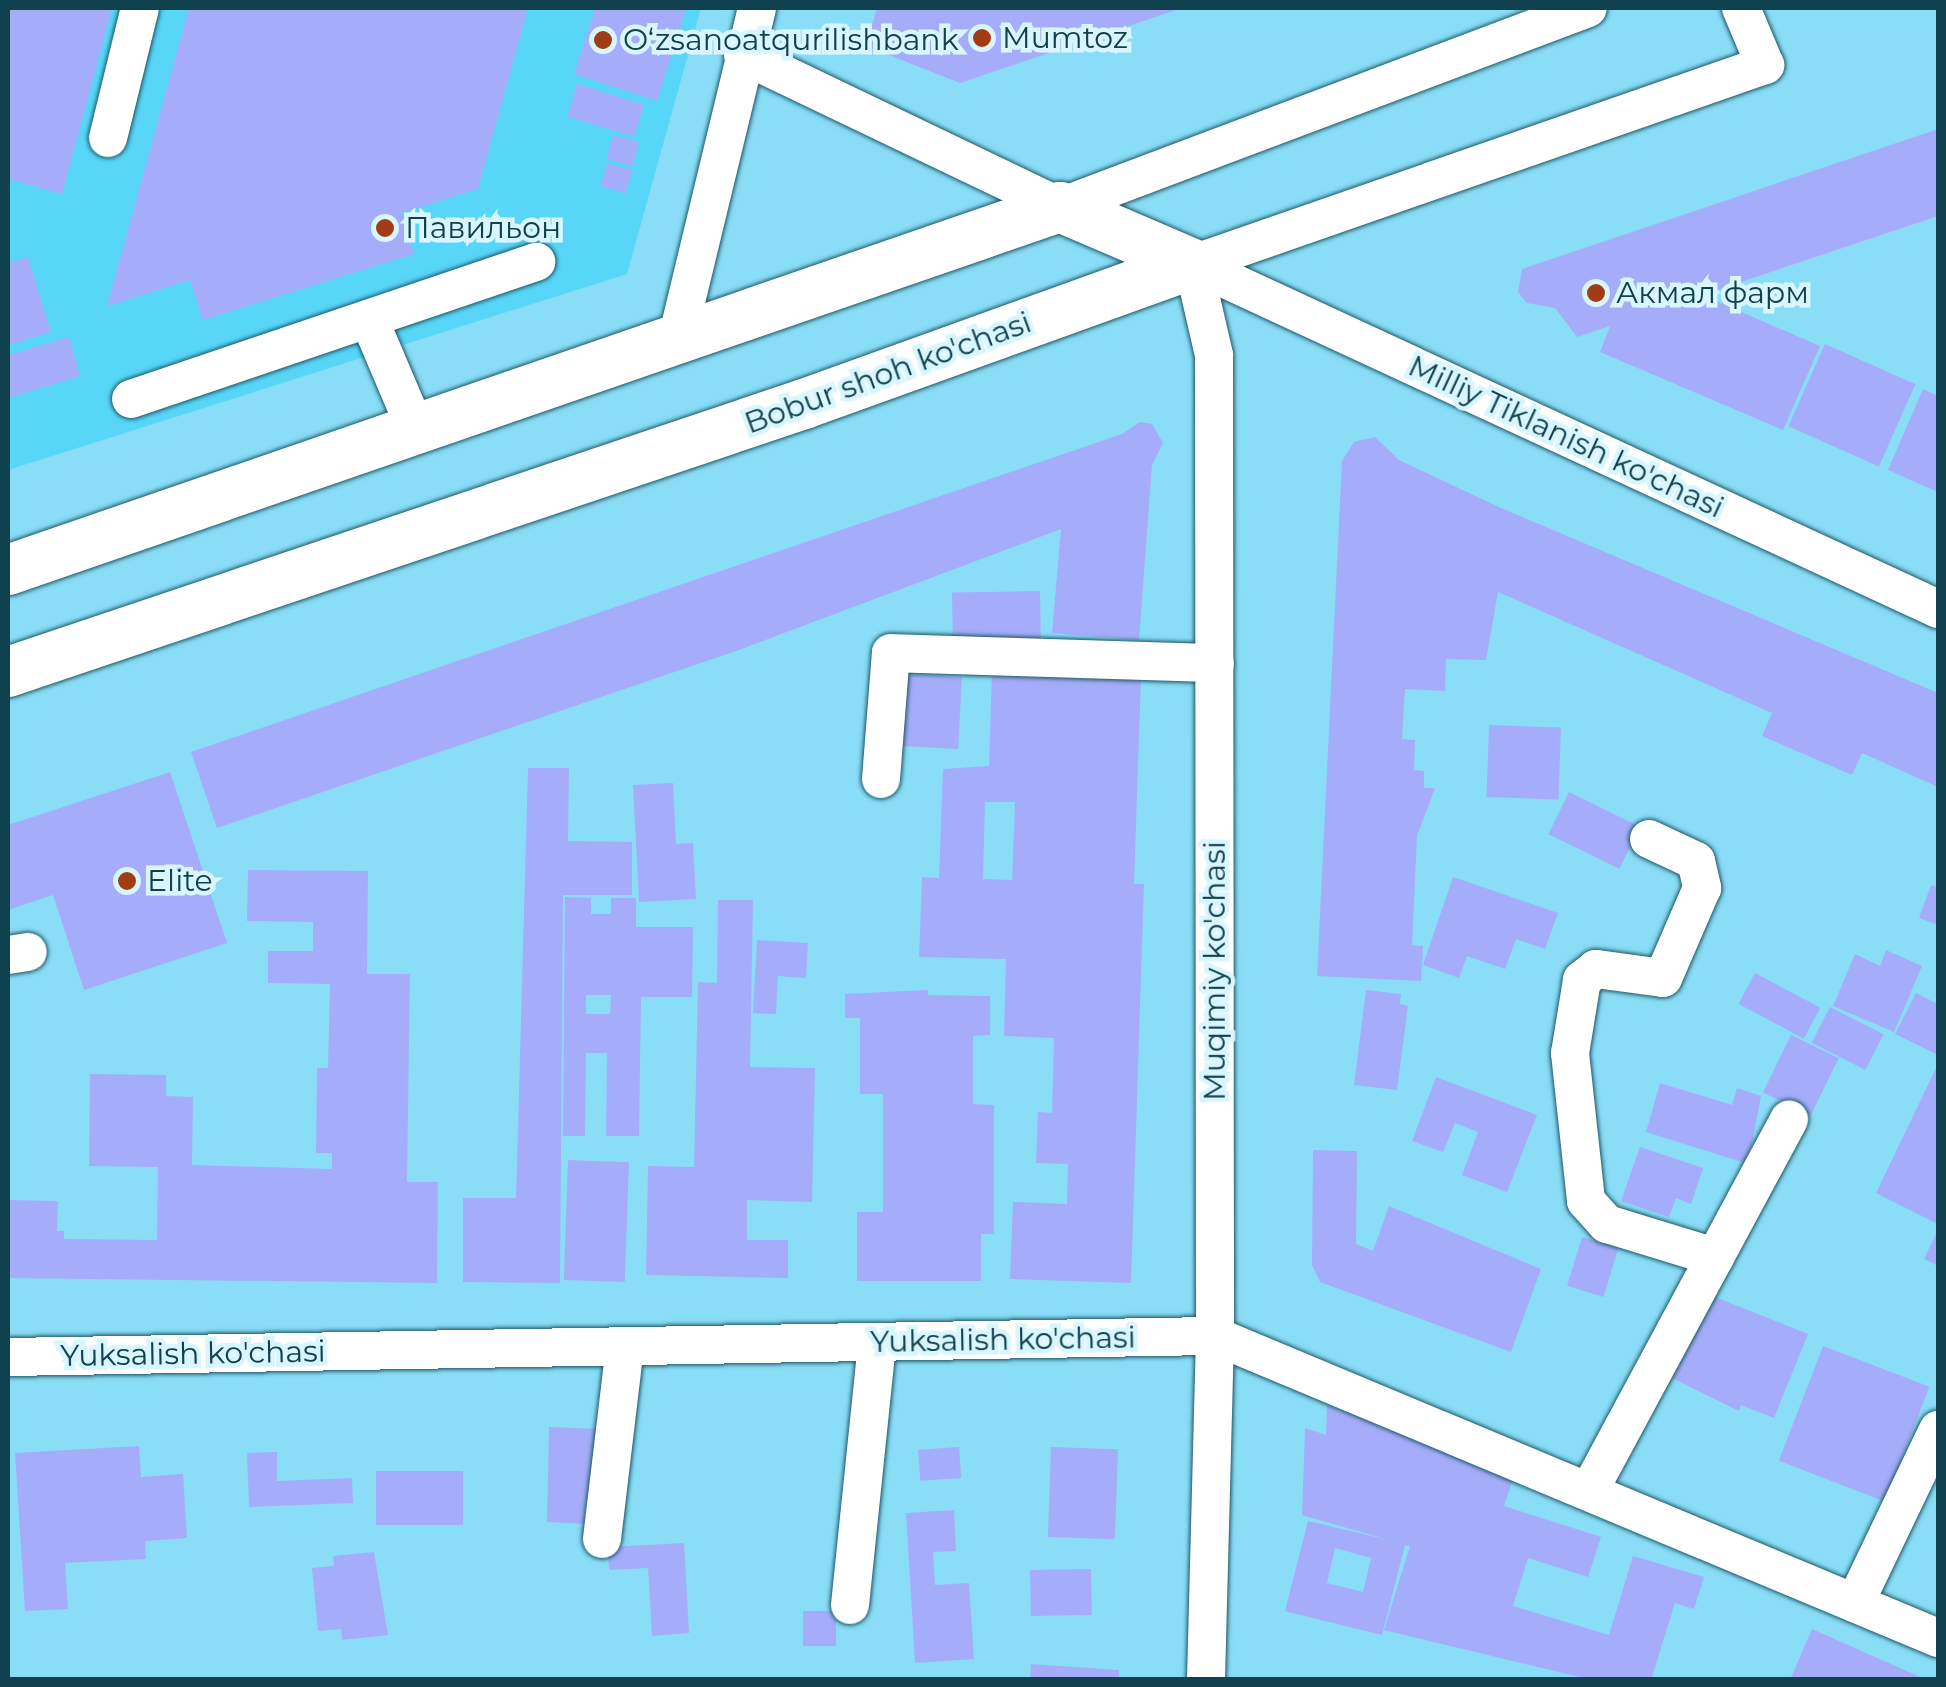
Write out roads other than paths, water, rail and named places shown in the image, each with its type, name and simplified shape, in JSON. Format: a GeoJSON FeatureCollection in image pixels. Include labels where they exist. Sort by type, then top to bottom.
{"type":"FeatureCollection","features":[{"type":"Feature","properties":{"kind":"main road"},"geometry":{"type":"LineString","coordinates":[[8,570],[676,343],[1060,207],[1194,264]]}},
{"type":"Feature","properties":{"kind":"main road","name":"Bobur shoh ko'chasi"},"geometry":{"type":"LineString","coordinates":[[8,672],[804,404],[1194,264]]}},
{"type":"Feature","properties":{"kind":"street"},"geometry":{"type":"LineString","coordinates":[[108,138],[140,8]]}},
{"type":"Feature","properties":{"kind":"street"},"geometry":{"type":"LineString","coordinates":[[676,343],[757,8]]}},
{"type":"Feature","properties":{"kind":"street"},"geometry":{"type":"LineString","coordinates":[[743,56],[1060,207],[1588,8]]}},
{"type":"Feature","properties":{"kind":"street","name":"Bobur shoh ko'chasi"},"geometry":{"type":"LineString","coordinates":[[1194,264],[1765,64],[1742,8]]}},
{"type":"Feature","properties":{"kind":"street"},"geometry":{"type":"LineString","coordinates":[[131,399],[536,262]]}},
{"type":"Feature","properties":{"kind":"street","name":"Milliy Tiklanish ko'chasi"},"geometry":{"type":"LineString","coordinates":[[1194,264],[1938,609]]}},
{"type":"Feature","properties":{"kind":"street","name":"Muqimiy ko'chasi"},"geometry":{"type":"LineString","coordinates":[[1194,264],[1214,355],[1215,1336],[1206,1680]]}},
{"type":"Feature","properties":{"kind":"street"},"geometry":{"type":"LineString","coordinates":[[368,319],[417,432]]}},
{"type":"Feature","properties":{"kind":"street"},"geometry":{"type":"LineString","coordinates":[[881,779],[891,652],[1214,663]]}},
{"type":"Feature","properties":{"kind":"street"},"geometry":{"type":"LineString","coordinates":[[1649,840],[1696,861],[1702,888],[1663,978],[1596,969],[1582,980],[1570,1054],[1586,1202],[1606,1224],[1715,1257]]}},
{"type":"Feature","properties":{"kind":"street"},"geometry":{"type":"LineString","coordinates":[[1589,1491],[1789,1118]]}},
{"type":"Feature","properties":{"kind":"street","name":"Yuksalish ko'chasi"},"geometry":{"type":"LineString","coordinates":[[8,1357],[1215,1336],[1938,1638]]}},
{"type":"Feature","properties":{"kind":"street"},"geometry":{"type":"LineString","coordinates":[[850,1605],[877,1342]]}},
{"type":"Feature","properties":{"kind":"street"},"geometry":{"type":"LineString","coordinates":[[602,1540],[625,1346]]}},
{"type":"Feature","properties":{"kind":"street"},"geometry":{"type":"LineString","coordinates":[[1855,1604],[1938,1430]]}},
{"type":"Feature","properties":{"kind":"place","name":"Mumtoz"},"geometry":{"type":"Point","coordinates":[982,38]}},
{"type":"Feature","properties":{"kind":"place","name":"Oʻzsanoatqurilishbank"},"geometry":{"type":"Point","coordinates":[603,40]}},
{"type":"Feature","properties":{"kind":"place","name":"Павильон"},"geometry":{"type":"Point","coordinates":[385,228]}},
{"type":"Feature","properties":{"kind":"place","name":"Акмал фарм"},"geometry":{"type":"Point","coordinates":[1596,293]}},
{"type":"Feature","properties":{"kind":"place","name":"Elite"},"geometry":{"type":"Point","coordinates":[127,881]}}]}
